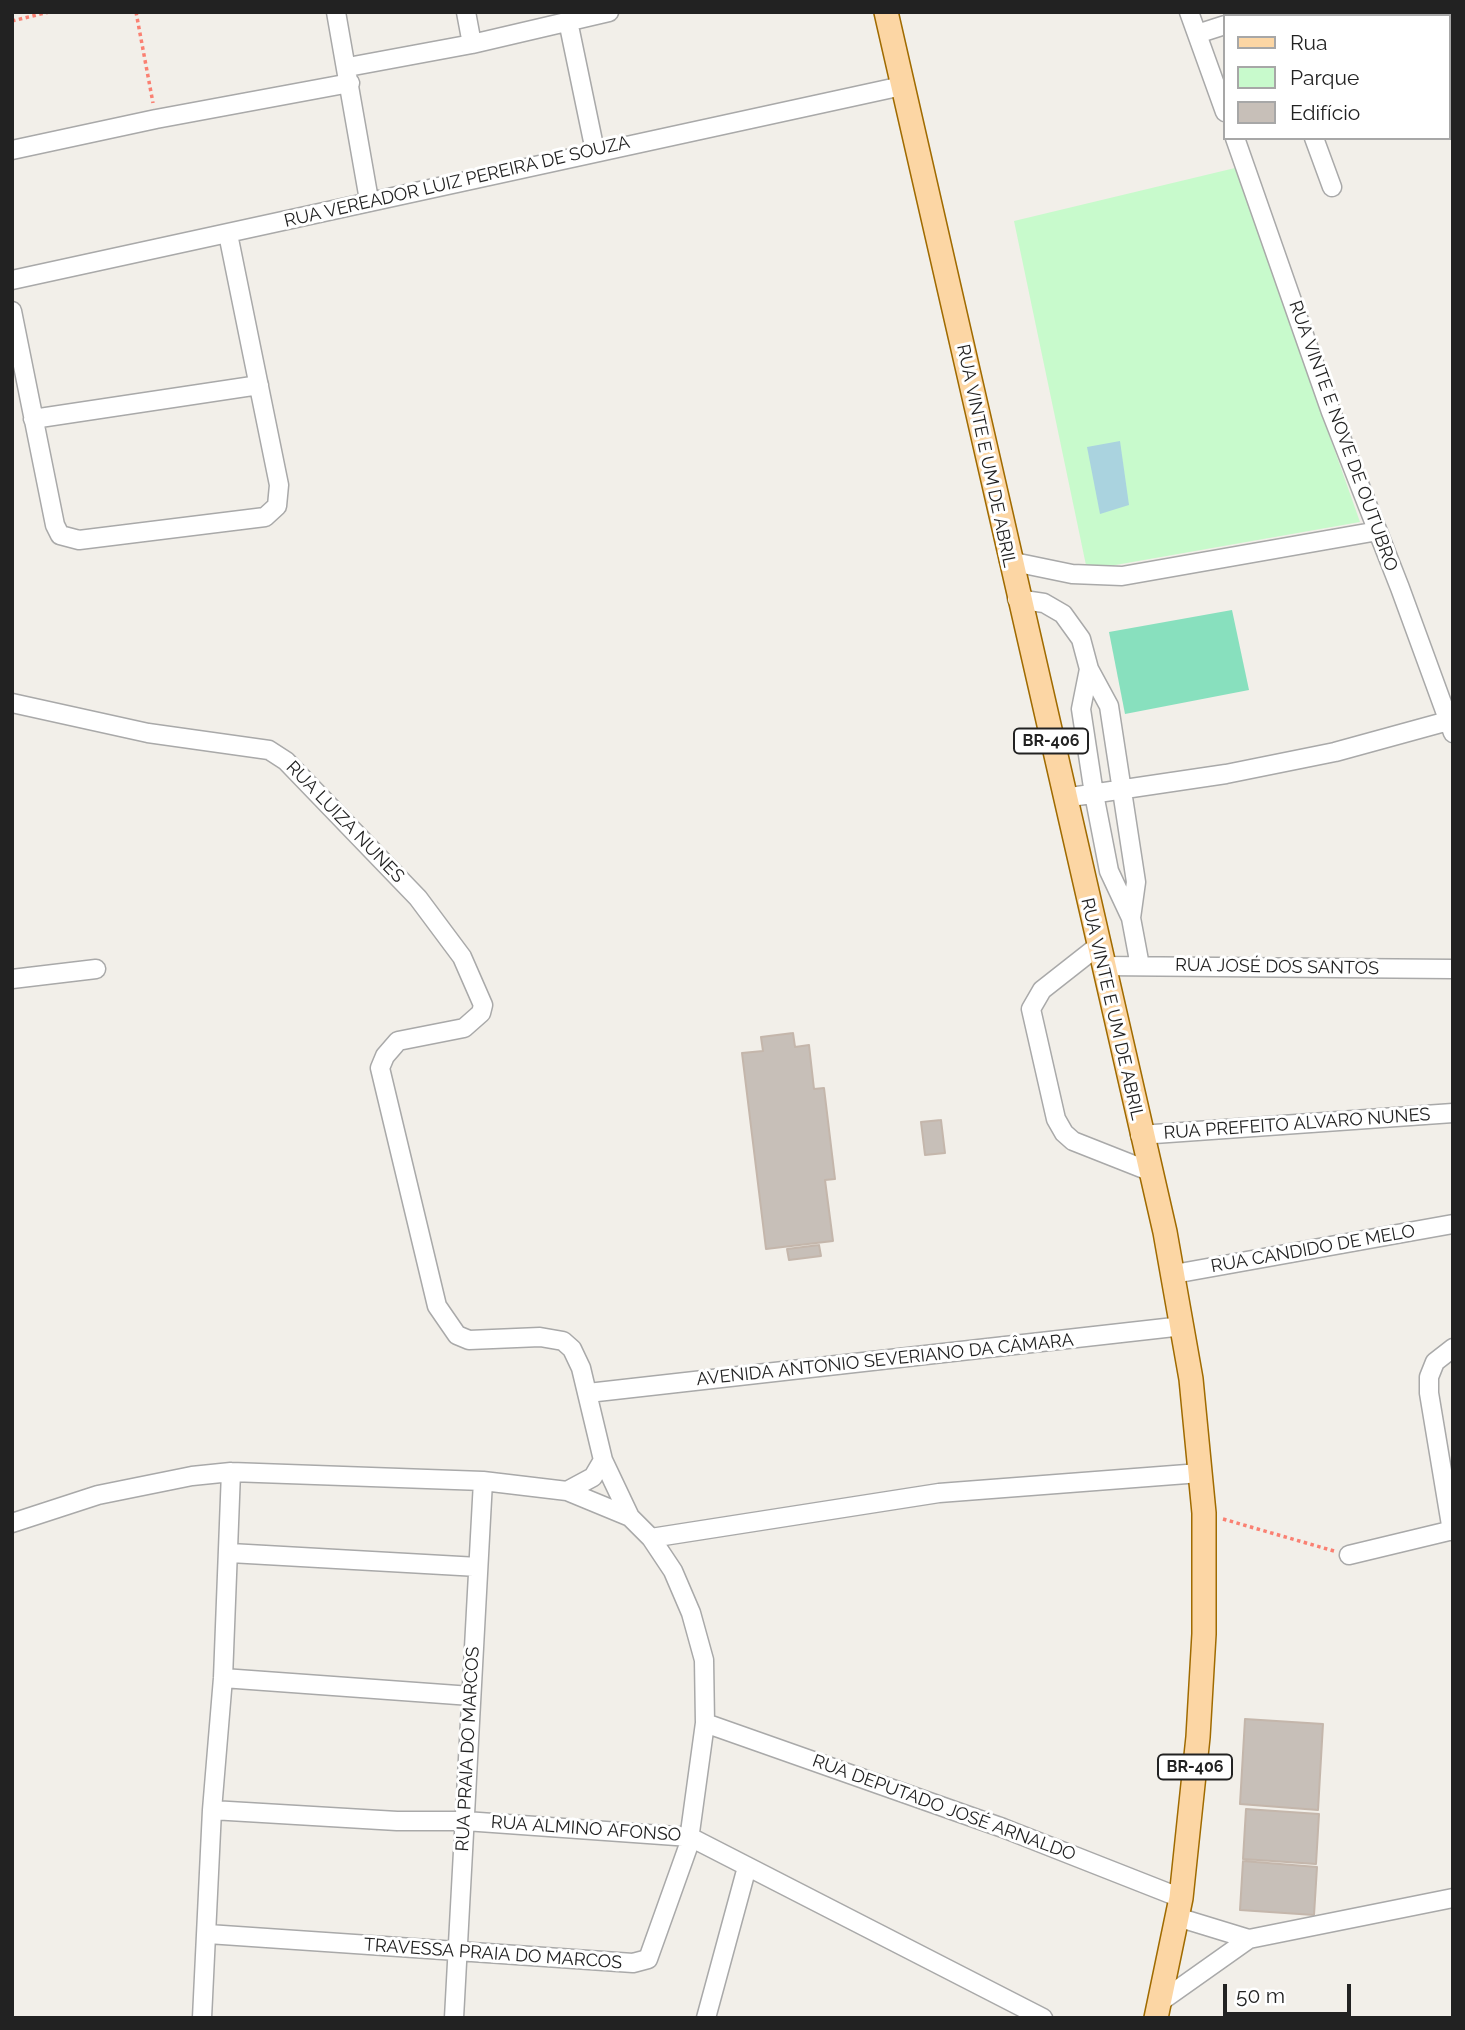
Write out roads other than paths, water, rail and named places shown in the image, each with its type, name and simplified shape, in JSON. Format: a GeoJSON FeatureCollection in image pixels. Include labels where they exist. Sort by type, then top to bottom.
{"type":"FeatureCollection","features":[{"type":"Feature","properties":{"kind":"main road","name":"RUA VINTE E UM DE ABRIL"},"geometry":{"type":"LineString","coordinates":[[886,12],[1017,599],[1174,1275],[1183,1326],[1204,1513],[1204,1634],[1198,1737],[1179,1908],[1158,2010]]}},
{"type":"Feature","properties":{"kind":"street"},"geometry":{"type":"LineString","coordinates":[[337,12],[369,200]]}},
{"type":"Feature","properties":{"kind":"street"},"geometry":{"type":"LineString","coordinates":[[466,12],[472,44]]}},
{"type":"Feature","properties":{"kind":"street"},"geometry":{"type":"LineString","coordinates":[[1189,12],[1224,109]]}},
{"type":"Feature","properties":{"kind":"street"},"geometry":{"type":"LineString","coordinates":[[12,150],[349,75],[597,13]]}},
{"type":"Feature","properties":{"kind":"street"},"geometry":{"type":"LineString","coordinates":[[568,21],[595,150]]}},
{"type":"Feature","properties":{"kind":"street"},"geometry":{"type":"LineString","coordinates":[[1197,34],[1224,25]]}},
{"type":"Feature","properties":{"kind":"street","name":"RUA VEREADOR LUIZ PEREIRA DE SOUZA"},"geometry":{"type":"LineString","coordinates":[[12,280],[228,234],[595,150],[902,86]]}},
{"type":"Feature","properties":{"kind":"street","name":"RUA VINTE E NOVE DE OUTUBRO"},"geometry":{"type":"LineString","coordinates":[[1236,140],[1331,412],[1450,727]]}},
{"type":"Feature","properties":{"kind":"street"},"geometry":{"type":"LineString","coordinates":[[1315,140],[1332,187]]}},
{"type":"Feature","properties":{"kind":"street"},"geometry":{"type":"LineString","coordinates":[[12,311],[55,525],[60,534],[79,540],[259,519],[277,506],[279,485],[228,234]]}},
{"type":"Feature","properties":{"kind":"street"},"geometry":{"type":"LineString","coordinates":[[33,419],[259,385]]}},
{"type":"Feature","properties":{"kind":"street"},"geometry":{"type":"LineString","coordinates":[[1009,561],[1072,574],[1122,576],[1378,531]]}},
{"type":"Feature","properties":{"kind":"street"},"geometry":{"type":"LineString","coordinates":[[1017,599],[1044,603],[1063,614],[1081,639],[1089,669],[1109,706],[1136,882],[1131,918]]}},
{"type":"Feature","properties":{"kind":"street"},"geometry":{"type":"LineString","coordinates":[[1089,669],[1081,709],[1094,794],[1109,871],[1131,918],[1140,966]]}},
{"type":"Feature","properties":{"kind":"street","name":"RUA LUIZA NUNES"},"geometry":{"type":"LineString","coordinates":[[12,703],[148,733],[263,748],[277,754],[374,849],[418,898],[462,957],[480,997],[481,1013],[464,1028],[398,1041],[384,1056],[380,1068],[437,1306],[457,1335],[469,1340],[540,1337],[563,1341],[572,1349],[582,1368],[588,1393]]}},
{"type":"Feature","properties":{"kind":"street"},"geometry":{"type":"LineString","coordinates":[[1064,797],[1123,790],[1335,752],[1450,727]]}},
{"type":"Feature","properties":{"kind":"street"},"geometry":{"type":"LineString","coordinates":[[1100,956],[1042,990],[1031,1009],[1056,1119],[1064,1133],[1083,1146],[1149,1171]]}},
{"type":"Feature","properties":{"kind":"street","name":"RUA JOSÉ DOS SANTOS"},"geometry":{"type":"LineString","coordinates":[[1100,956],[1140,966],[1453,969]]}},
{"type":"Feature","properties":{"kind":"street"},"geometry":{"type":"LineString","coordinates":[[12,979],[96,969]]}},
{"type":"Feature","properties":{"kind":"street","name":"RUA PREFEITO ALVARO NUNES"},"geometry":{"type":"LineString","coordinates":[[1140,1135],[1453,1113]]}},
{"type":"Feature","properties":{"kind":"street","name":"RUA CANDIDO DE MELO"},"geometry":{"type":"LineString","coordinates":[[1174,1275],[1453,1224]]}},
{"type":"Feature","properties":{"kind":"street","name":"AVENIDA ANTONIO SEVERIANO DA CÂMARA"},"geometry":{"type":"LineString","coordinates":[[588,1393],[1183,1326]]}},
{"type":"Feature","properties":{"kind":"street"},"geometry":{"type":"LineString","coordinates":[[1349,1555],[1452,1530],[1429,1393],[1429,1377],[1435,1362],[1453,1348]]}},
{"type":"Feature","properties":{"kind":"street"},"geometry":{"type":"LineString","coordinates":[[588,1393],[603,1460],[630,1517],[652,1538],[673,1571],[704,1660],[705,1723],[690,1837]]}},
{"type":"Feature","properties":{"kind":"street"},"geometry":{"type":"LineString","coordinates":[[567,1491],[593,1477],[603,1460]]}},
{"type":"Feature","properties":{"kind":"street"},"geometry":{"type":"LineString","coordinates":[[12,1523],[98,1495],[192,1476],[231,1472],[483,1480],[567,1491],[630,1517]]}},
{"type":"Feature","properties":{"kind":"street"},"geometry":{"type":"LineString","coordinates":[[202,2018],[212,1810],[230,1553],[231,1472]]}},
{"type":"Feature","properties":{"kind":"street"},"geometry":{"type":"LineString","coordinates":[[652,1538],[939,1493],[1200,1473]]}},
{"type":"Feature","properties":{"kind":"street","name":"RUA PRAIA DO MARCOS"},"geometry":{"type":"LineString","coordinates":[[454,2018],[483,1480]]}},
{"type":"Feature","properties":{"kind":"street"},"geometry":{"type":"LineString","coordinates":[[230,1553],[478,1567]]}},
{"type":"Feature","properties":{"kind":"street"},"geometry":{"type":"LineString","coordinates":[[223,1678],[471,1696]]}},
{"type":"Feature","properties":{"kind":"street","name":"RUA DEPUTADO JOSÉ ARNALDO"},"geometry":{"type":"LineString","coordinates":[[705,1723],[990,1824],[1249,1939]]}},
{"type":"Feature","properties":{"kind":"street","name":"RUA ALMINO AFONSO"},"geometry":{"type":"LineString","coordinates":[[212,1810],[397,1821],[465,1821],[690,1837],[1043,2018]]}},
{"type":"Feature","properties":{"kind":"street","name":"TRAVESSA PRAIA DO MARCOS"},"geometry":{"type":"LineString","coordinates":[[208,1934],[633,1963],[645,1961],[655,1947],[690,1837]]}},
{"type":"Feature","properties":{"kind":"street"},"geometry":{"type":"LineString","coordinates":[[706,2018],[747,1867]]}},
{"type":"Feature","properties":{"kind":"street"},"geometry":{"type":"LineString","coordinates":[[1158,2010],[1249,1939],[1453,1898]]}},
{"type":"Feature","properties":{"kind":"water"},"geometry":{"type":"Polygon","coordinates":[[[1120,441],[1129,505],[1100,514],[1087,447],[1120,441]]]}}]}
